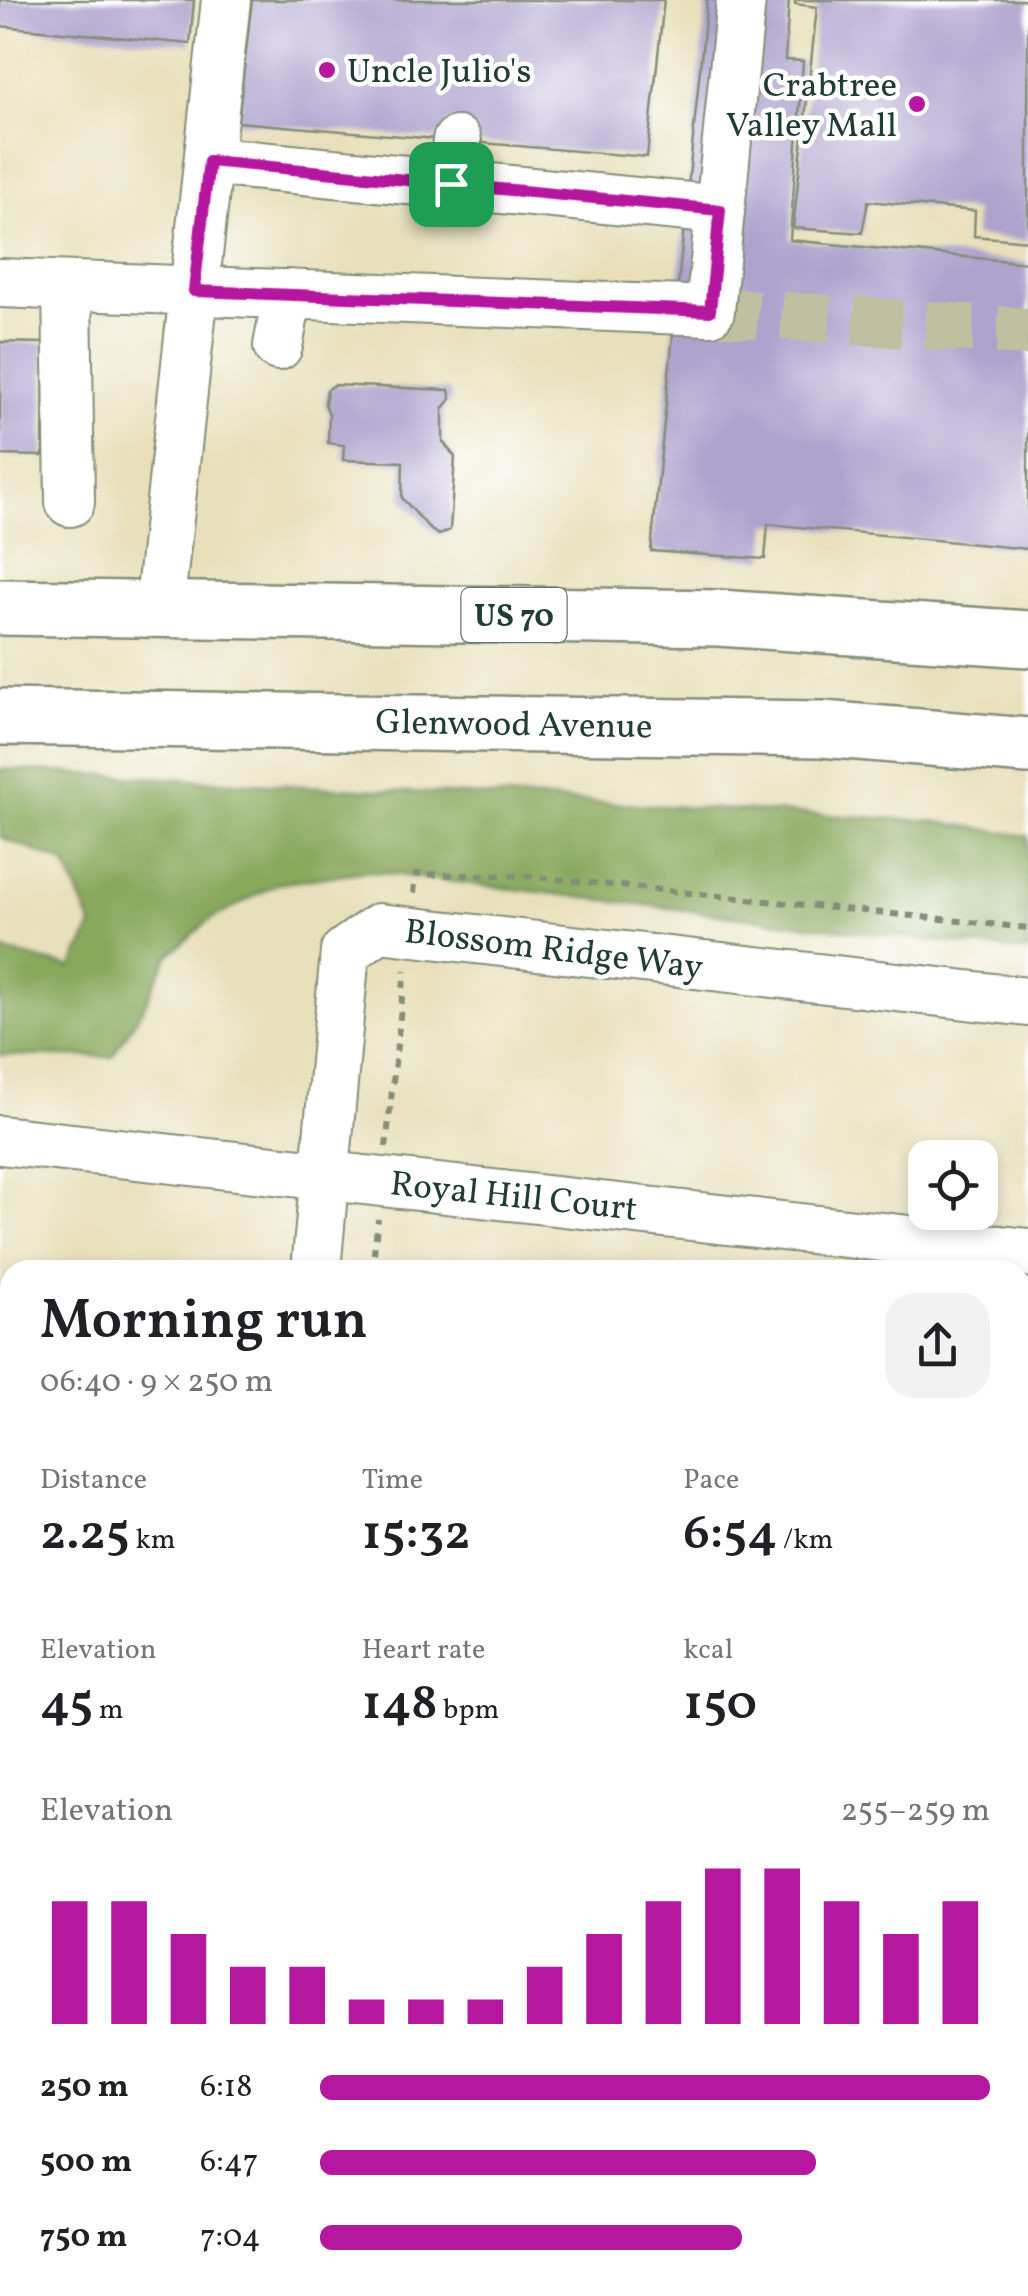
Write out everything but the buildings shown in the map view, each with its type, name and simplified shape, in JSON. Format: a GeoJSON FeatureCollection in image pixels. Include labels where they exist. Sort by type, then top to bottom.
{"type":"FeatureCollection","features":[{"type":"Feature","properties":{"kind":"main road","name":"US 70"},"geometry":{"type":"LineString","coordinates":[[0,607],[720,618],[1028,638]]}},
{"type":"Feature","properties":{"kind":"main road","name":"Glenwood Avenue"},"geometry":{"type":"LineString","coordinates":[[0,717],[822,728],[1028,746]]}},
{"type":"Feature","properties":{"kind":"street"},"geometry":{"type":"LineString","coordinates":[[160,610],[226,0]]}},
{"type":"Feature","properties":{"kind":"street"},"geometry":{"type":"LineString","coordinates":[[0,283],[710,311],[741,0]]}},
{"type":"Feature","properties":{"kind":"street"},"geometry":{"type":"LineString","coordinates":[[209,161],[454,162],[720,210]]}},
{"type":"Feature","properties":{"kind":"street"},"geometry":{"type":"LineString","coordinates":[[67,286],[70,502]]}},
{"type":"Feature","properties":{"kind":"street"},"geometry":{"type":"LineString","coordinates":[[278,346],[288,294]]}},
{"type":"Feature","properties":{"kind":"street","name":"Blossom Ridge Way"},"geometry":{"type":"LineString","coordinates":[[317,1260],[345,952],[379,928],[1028,1002]]}},
{"type":"Feature","properties":{"kind":"street","name":"Royal Hill Court"},"geometry":{"type":"LineString","coordinates":[[0,1140],[1028,1253]]}},
{"type":"Feature","properties":{"kind":"path"},"geometry":{"type":"LineString","coordinates":[[413,900],[416,874],[526,876],[1028,928]]}},
{"type":"Feature","properties":{"kind":"path"},"geometry":{"type":"LineString","coordinates":[[385,1163],[406,966]]}},
{"type":"Feature","properties":{"kind":"path"},"geometry":{"type":"LineString","coordinates":[[373,1260],[379,1213]]}},
{"type":"Feature","properties":{"kind":"green space"},"geometry":{"type":"Polygon","coordinates":[[[0,769],[932,821],[1028,836],[1028,952],[366,871],[277,884],[208,921],[168,956],[143,1008],[112,1057],[0,1055],[0,950],[72,967],[92,926],[65,863],[0,837],[0,769]]]}},
{"type":"Feature","properties":{"kind":"tunnel"},"geometry":{"type":"LineString","coordinates":[[710,311],[1028,332]]}},
{"type":"Feature","properties":{"kind":"place","name":"Uncle Julio's"},"geometry":{"type":"Point","coordinates":[327,70]}},
{"type":"Feature","properties":{"kind":"place","name":"Crabtree Valley Mall"},"geometry":{"type":"Point","coordinates":[917,104]}},
{"type":"Feature","properties":{"kind":"route"},"geometry":{"type":"LineString","coordinates":[[209,161],[451,184],[720,210],[710,311],[194,291],[209,161]]}}]}
